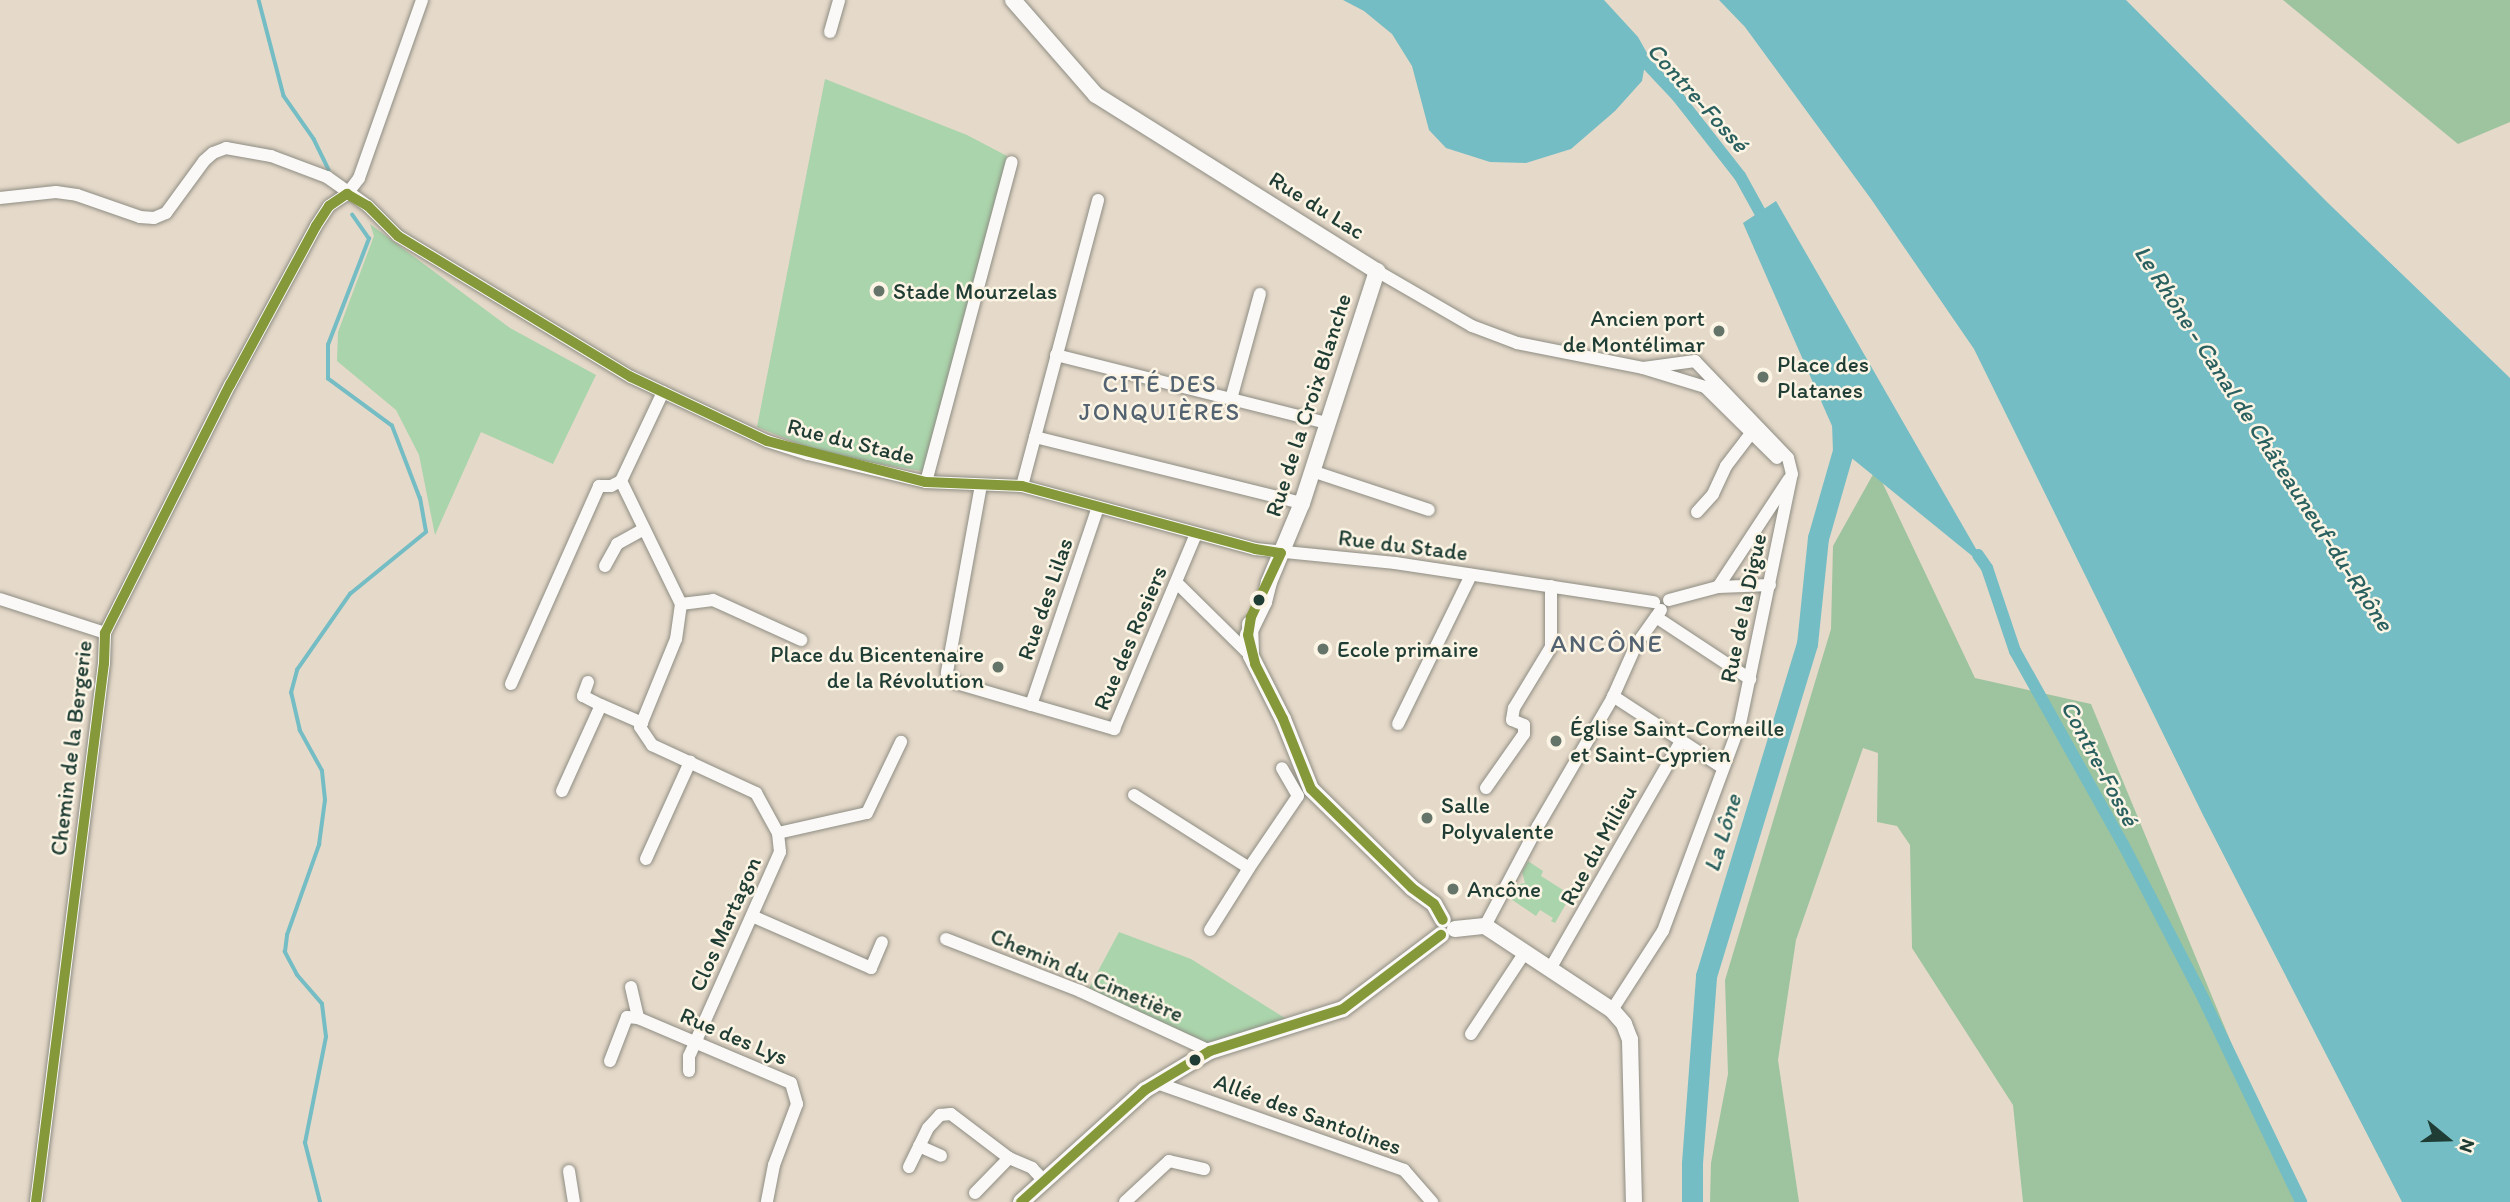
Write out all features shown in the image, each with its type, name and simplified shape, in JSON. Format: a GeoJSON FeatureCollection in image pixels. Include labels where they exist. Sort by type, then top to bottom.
{"type":"FeatureCollection","features":[{"type":"Feature","properties":{"kind":"street","name":"Chemin de la Bergerie"},"geometry":{"type":"LineString","coordinates":[[36,1202],[102,677],[105,633],[223,398],[316,226],[329,206],[347,194],[359,178],[422,0]]}},
{"type":"Feature","properties":{"kind":"street"},"geometry":{"type":"LineString","coordinates":[[830,32],[839,0]]}},
{"type":"Feature","properties":{"kind":"street","name":"Rue du Lac"},"geometry":{"type":"LineString","coordinates":[[1013,0],[1096,95],[1377,271],[1472,326],[1517,343],[1643,369],[1705,387],[1792,474]]}},
{"type":"Feature","properties":{"kind":"street","name":"Rue du Stade"},"geometry":{"type":"LineString","coordinates":[[0,198],[56,192],[77,195],[140,217],[154,218],[166,213],[174,204],[204,161],[226,148],[295,164],[327,177],[347,194],[368,206],[398,236],[631,377],[767,441],[808,454],[926,482],[1022,486],[1196,534],[1281,553],[1395,563],[1551,586],[1660,607],[1718,587],[1770,585]]}},
{"type":"Feature","properties":{"kind":"street"},"geometry":{"type":"LineString","coordinates":[[926,482],[1012,162]]}},
{"type":"Feature","properties":{"kind":"street"},"geometry":{"type":"LineString","coordinates":[[1022,486],[1098,200]]}},
{"type":"Feature","properties":{"kind":"street","name":"Rue de la Croix Blanche"},"geometry":{"type":"LineString","coordinates":[[1251,656],[1248,635],[1264,602],[1269,582],[1302,503],[1377,271]]}},
{"type":"Feature","properties":{"kind":"street"},"geometry":{"type":"LineString","coordinates":[[1231,399],[1260,294]]}},
{"type":"Feature","properties":{"kind":"street"},"geometry":{"type":"LineString","coordinates":[[1056,355],[1327,423]]}},
{"type":"Feature","properties":{"kind":"street"},"geometry":{"type":"LineString","coordinates":[[1643,369],[1695,360],[1788,458],[1792,474],[1718,587]]}},
{"type":"Feature","properties":{"kind":"street"},"geometry":{"type":"LineString","coordinates":[[512,684],[599,486],[611,486],[621,481],[663,392]]}},
{"type":"Feature","properties":{"kind":"street"},"geometry":{"type":"LineString","coordinates":[[1697,512],[1713,494],[1726,466],[1752,432]]}},
{"type":"Feature","properties":{"kind":"street"},"geometry":{"type":"LineString","coordinates":[[1035,437],[1302,503]]}},
{"type":"Feature","properties":{"kind":"street"},"geometry":{"type":"LineString","coordinates":[[1312,471],[1429,510]]}},
{"type":"Feature","properties":{"kind":"street","name":"Rue de la Digue"},"geometry":{"type":"LineString","coordinates":[[1612,1010],[1663,931],[1740,724],[1792,474]]}},
{"type":"Feature","properties":{"kind":"street"},"geometry":{"type":"LineString","coordinates":[[588,682],[583,696],[642,723],[676,639],[681,604],[621,481]]}},
{"type":"Feature","properties":{"kind":"street","name":"Rue des Rosiers"},"geometry":{"type":"LineString","coordinates":[[981,485],[947,673],[956,683],[1114,729],[1196,534]]}},
{"type":"Feature","properties":{"kind":"street","name":"Rue des Lilas"},"geometry":{"type":"LineString","coordinates":[[1031,705],[1098,507]]}},
{"type":"Feature","properties":{"kind":"street"},"geometry":{"type":"LineString","coordinates":[[605,566],[617,544],[644,529]]}},
{"type":"Feature","properties":{"kind":"street"},"geometry":{"type":"LineString","coordinates":[[1398,724],[1471,575]]}},
{"type":"Feature","properties":{"kind":"street"},"geometry":{"type":"LineString","coordinates":[[1177,583],[1251,656],[1283,719],[1305,792]]}},
{"type":"Feature","properties":{"kind":"street"},"geometry":{"type":"LineString","coordinates":[[1486,788],[1524,734],[1524,725],[1513,720],[1514,708],[1551,647],[1551,586]]}},
{"type":"Feature","properties":{"kind":"street"},"geometry":{"type":"LineString","coordinates":[[0,599],[105,633]]}},
{"type":"Feature","properties":{"kind":"street"},"geometry":{"type":"LineString","coordinates":[[681,604],[713,600],[801,640]]}},
{"type":"Feature","properties":{"kind":"street"},"geometry":{"type":"LineString","coordinates":[[1485,926],[1538,826],[1614,696],[1636,645],[1660,607],[1751,679]]}},
{"type":"Feature","properties":{"kind":"street"},"geometry":{"type":"LineString","coordinates":[[1614,696],[1723,768]]}},
{"type":"Feature","properties":{"kind":"street"},"geometry":{"type":"LineString","coordinates":[[562,791],[601,705]]}},
{"type":"Feature","properties":{"kind":"street","name":"Clos Martagon"},"geometry":{"type":"LineString","coordinates":[[642,723],[640,727],[652,745],[755,793],[778,833],[780,852],[689,1056],[689,1071]]}},
{"type":"Feature","properties":{"kind":"street","name":"Rue du Milieu"},"geometry":{"type":"LineString","coordinates":[[1550,969],[1681,741]]}},
{"type":"Feature","properties":{"kind":"street"},"geometry":{"type":"LineString","coordinates":[[778,833],[867,813],[901,742]]}},
{"type":"Feature","properties":{"kind":"street"},"geometry":{"type":"LineString","coordinates":[[646,859],[690,762]]}},
{"type":"Feature","properties":{"kind":"street"},"geometry":{"type":"LineString","coordinates":[[1282,768],[1412,888],[1434,904],[1446,928]]}},
{"type":"Feature","properties":{"kind":"street"},"geometry":{"type":"LineString","coordinates":[[1210,930],[1249,868],[1305,792]]}},
{"type":"Feature","properties":{"kind":"street"},"geometry":{"type":"LineString","coordinates":[[1133,795],[1249,868]]}},
{"type":"Feature","properties":{"kind":"street"},"geometry":{"type":"LineString","coordinates":[[752,916],[871,968],[882,942]]}},
{"type":"Feature","properties":{"kind":"street"},"geometry":{"type":"LineString","coordinates":[[1021,1202],[1111,1118],[1157,1083],[1210,1051],[1343,1009],[1446,928],[1485,926],[1612,1010],[1624,1024],[1630,1040],[1634,1202]]}},
{"type":"Feature","properties":{"kind":"street","name":"Chemin du Cimetière"},"geometry":{"type":"LineString","coordinates":[[946,939],[1080,990],[1210,1051]]}},
{"type":"Feature","properties":{"kind":"street"},"geometry":{"type":"LineString","coordinates":[[1471,1034],[1525,952]]}},
{"type":"Feature","properties":{"kind":"street"},"geometry":{"type":"LineString","coordinates":[[610,1061],[627,1017],[638,1018],[631,987]]}},
{"type":"Feature","properties":{"kind":"street","name":"Rue des Lys"},"geometry":{"type":"LineString","coordinates":[[638,1018],[791,1083],[797,1104],[774,1165],[767,1202]]}},
{"type":"Feature","properties":{"kind":"street","name":"Allée des Santolines"},"geometry":{"type":"LineString","coordinates":[[1157,1083],[1404,1170],[1432,1202]]}},
{"type":"Feature","properties":{"kind":"street"},"geometry":{"type":"LineString","coordinates":[[909,1167],[928,1128],[940,1115],[951,1114],[1009,1158],[1032,1168],[1045,1182]]}},
{"type":"Feature","properties":{"kind":"street"},"geometry":{"type":"LineString","coordinates":[[919,1146],[941,1156]]}},
{"type":"Feature","properties":{"kind":"street"},"geometry":{"type":"LineString","coordinates":[[975,1193],[1009,1158]]}},
{"type":"Feature","properties":{"kind":"street"},"geometry":{"type":"LineString","coordinates":[[1125,1202],[1169,1161],[1204,1169]]}},
{"type":"Feature","properties":{"kind":"street"},"geometry":{"type":"LineString","coordinates":[[569,1171],[574,1202]]}},
{"type":"Feature","properties":{"kind":"green space"},"geometry":{"type":"Polygon","coordinates":[[[2283,0],[2510,0],[2510,122],[2458,144],[2283,0]]]}},
{"type":"Feature","properties":{"kind":"green space","name":"Stade Mourzelas"},"geometry":{"type":"Polygon","coordinates":[[[825,79],[967,135],[1007,156],[933,473],[852,459],[805,446],[757,427],[825,79]]]}},
{"type":"Feature","properties":{"kind":"green space"},"geometry":{"type":"Polygon","coordinates":[[[370,224],[510,328],[596,375],[553,464],[481,432],[435,535],[419,455],[396,410],[337,361],[338,332],[374,236],[370,224]]]}},
{"type":"Feature","properties":{"kind":"green space"},"geometry":{"type":"Polygon","coordinates":[[[1876,469],[1975,678],[2091,704],[2297,1202],[2023,1202],[2013,1105],[1912,948],[1910,845],[1897,826],[1877,822],[1878,753],[1863,748],[1796,940],[1778,1060],[1799,1202],[1710,1202],[1711,1163],[1728,1074],[1725,980],[1831,629],[1833,546],[1876,469]]]}},
{"type":"Feature","properties":{"kind":"green space"},"geometry":{"type":"Polygon","coordinates":[[[1528,861],[1543,871],[1541,876],[1571,895],[1555,923],[1551,921],[1553,918],[1540,910],[1536,916],[1508,897],[1515,885],[1525,883],[1522,872],[1528,861]]]}},
{"type":"Feature","properties":{"kind":"green space"},"geometry":{"type":"Polygon","coordinates":[[[1119,932],[1191,959],[1288,1020],[1210,1046],[1089,988],[1119,932]]]}},
{"type":"Feature","properties":{"kind":"water"},"geometry":{"type":"Polygon","coordinates":[[[1343,0],[1604,0],[1638,37],[1647,53],[1642,81],[1615,111],[1571,149],[1526,163],[1490,162],[1446,148],[1429,130],[1412,66],[1392,34],[1364,11],[1343,0]]]}},
{"type":"Feature","properties":{"kind":"water","name":"Le Rhône - Canal de Châteauneuf-du-Rhône"},"geometry":{"type":"Polygon","coordinates":[[[1719,0],[2126,0],[2328,203],[2510,378],[2510,1202],[2402,1202],[2203,815],[1974,349],[1871,199],[1745,27],[1719,0]]]}},
{"type":"Feature","properties":{"kind":"water"},"geometry":{"type":"Polygon","coordinates":[[[1776,201],[1987,568],[1843,451],[1743,223],[1776,201]]]}},
{"type":"Feature","properties":{"kind":"waterway"},"geometry":{"type":"LineString","coordinates":[[259,0],[284,96],[314,139],[329,170]]}},
{"type":"Feature","properties":{"kind":"waterway","name":"Contre-Fossé"},"geometry":{"type":"LineString","coordinates":[[1633,53],[1678,97],[1740,176],[1767,225]]}},
{"type":"Feature","properties":{"kind":"waterway"},"geometry":{"type":"LineString","coordinates":[[320,1202],[305,1143],[326,1037],[322,1004],[297,975],[285,952],[287,935],[319,845],[325,800],[322,771],[300,731],[291,693],[297,670],[350,594],[426,532],[420,499],[392,426],[328,379],[328,345],[369,239],[352,215]]}},
{"type":"Feature","properties":{"kind":"waterway","name":"La Lône"},"geometry":{"type":"LineString","coordinates":[[1692,1202],[1692,1163],[1706,976],[1807,644],[1818,538],[1843,451],[1842,422]]}},
{"type":"Feature","properties":{"kind":"waterway","name":"Contre-Fossé"},"geometry":{"type":"LineString","coordinates":[[1978,555],[1987,568],[2015,651],[2124,846],[2204,1000],[2301,1202]]}},
{"type":"Feature","properties":{"kind":"transit line"},"geometry":{"type":"LineString","coordinates":[[347,194],[368,206],[398,236],[631,377],[767,441],[926,482],[1022,486],[1255,549],[1281,553]]}},
{"type":"Feature","properties":{"kind":"transit line"},"geometry":{"type":"LineString","coordinates":[[36,1202],[104,663],[105,633],[230,385],[316,226],[329,206],[347,194]]}},
{"type":"Feature","properties":{"kind":"transit line"},"geometry":{"type":"LineString","coordinates":[[1281,553],[1251,617],[1248,635],[1255,664],[1283,719],[1311,789],[1412,888],[1434,904],[1443,920]]}},
{"type":"Feature","properties":{"kind":"transit line"},"geometry":{"type":"LineString","coordinates":[[1021,1202],[1145,1090],[1210,1051],[1343,1009],[1441,935]]}},
{"type":"Feature","properties":{"kind":"place","name":"Stade Mourzelas"},"geometry":{"type":"Point","coordinates":[879,291]}},
{"type":"Feature","properties":{"kind":"place","name":"Ancien port de Montélimar"},"geometry":{"type":"Point","coordinates":[1719,331]}},
{"type":"Feature","properties":{"kind":"place","name":"Place des Platanes"},"geometry":{"type":"Point","coordinates":[1763,377]}},
{"type":"Feature","properties":{"kind":"place","name":"Ecole primaire"},"geometry":{"type":"Point","coordinates":[1323,649]}},
{"type":"Feature","properties":{"kind":"place","name":"Place du Bicentenaire de la Révolution"},"geometry":{"type":"Point","coordinates":[998,667]}},
{"type":"Feature","properties":{"kind":"place","name":"Église Saint-Corneille et Saint-Cyprien"},"geometry":{"type":"Point","coordinates":[1556,741]}},
{"type":"Feature","properties":{"kind":"place","name":"Salle Polyvalente"},"geometry":{"type":"Point","coordinates":[1427,818]}},
{"type":"Feature","properties":{"kind":"place","name":"Ancône"},"geometry":{"type":"Point","coordinates":[1453,889]}},
{"type":"Feature","properties":{"kind":"district","name":"CITÉ DES JONQUIÈRES"},"geometry":{"type":"Point","coordinates":[1160,398]}},
{"type":"Feature","properties":{"kind":"district","name":"ANCÔNE"},"geometry":{"type":"Point","coordinates":[1607,644]}}]}
